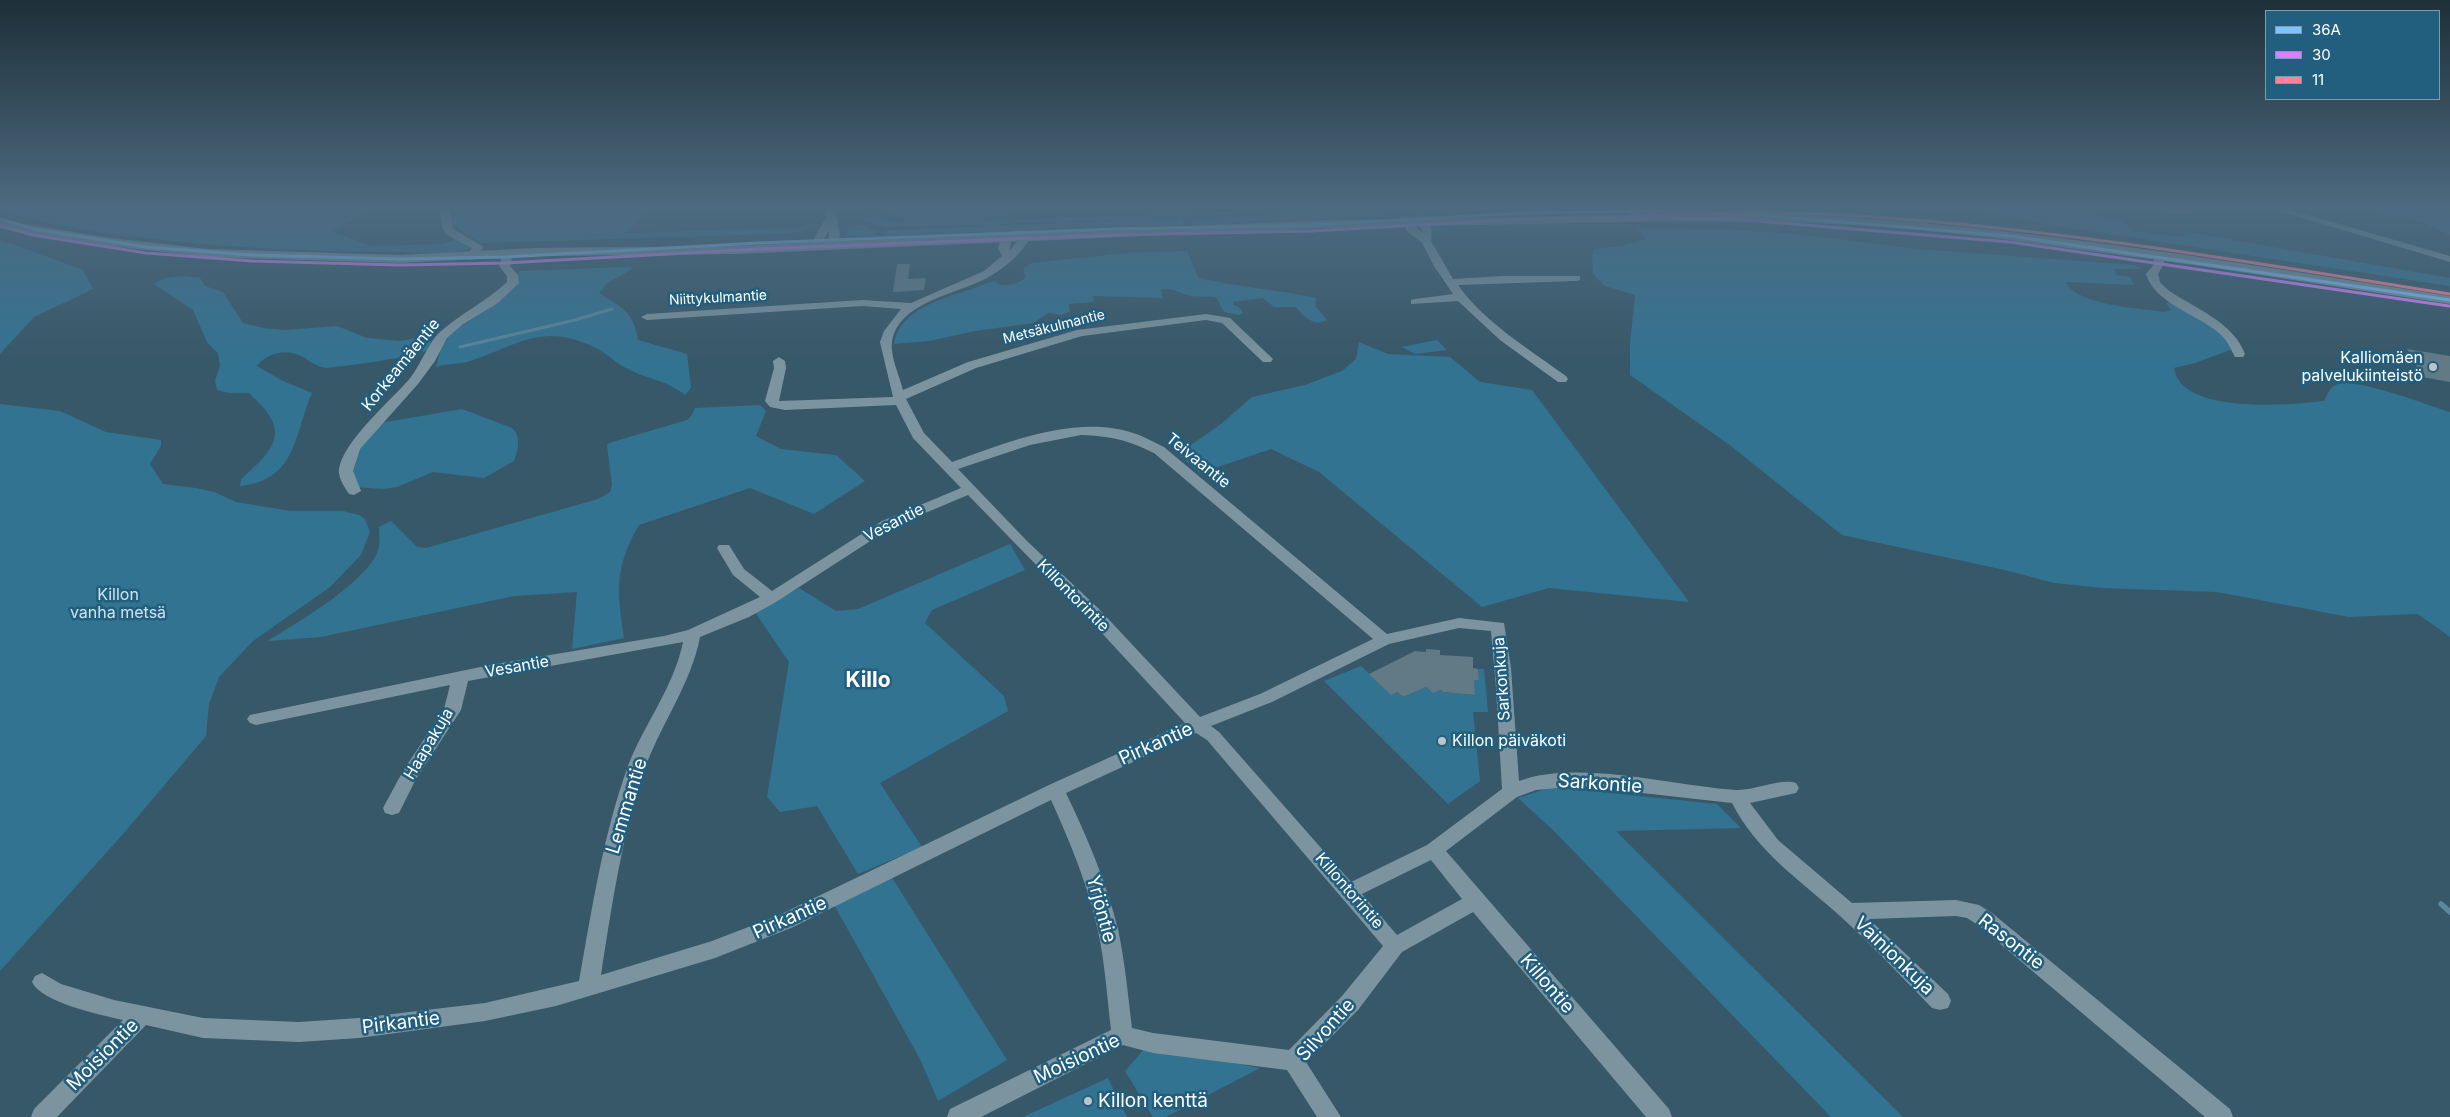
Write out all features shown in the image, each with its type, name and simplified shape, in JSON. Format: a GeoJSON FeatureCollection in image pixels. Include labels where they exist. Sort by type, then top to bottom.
{"type":"FeatureCollection","features":[{"type":"Feature","properties":{"kind":"main road"},"geometry":{"type":"LineString","coordinates":[[2186,260],[2450,300]]}},
{"type":"Feature","properties":{"kind":"street","name":"Korkeamäentie"},"geometry":{"type":"LineString","coordinates":[[354,491],[347,478],[346,471],[354,448],[421,372],[442,336],[459,322],[494,301],[513,283],[512,276],[504,266],[505,260]]}},
{"type":"Feature","properties":{"kind":"street","name":"Killontorintie"},"geometry":{"type":"LineString","coordinates":[[1004,260],[982,276],[911,306],[894,324],[886,342],[900,399],[918,435],[948,468],[1092,612],[1197,725],[1213,736],[1396,946]]}},
{"type":"Feature","properties":{"kind":"street"},"geometry":{"type":"LineString","coordinates":[[1436,260],[1460,297],[1504,337],[1562,379]]}},
{"type":"Feature","properties":{"kind":"street"},"geometry":{"type":"LineString","coordinates":[[2159,260],[2159,264],[2151,278],[2154,283],[2168,295],[2231,337],[2239,348],[2239,354]]}},
{"type":"Feature","properties":{"kind":"street"},"geometry":{"type":"LineString","coordinates":[[1451,282],[1503,278],[1576,278]]}},
{"type":"Feature","properties":{"kind":"street"},"geometry":{"type":"LineString","coordinates":[[1415,302],[1460,297]]}},
{"type":"Feature","properties":{"kind":"street","name":"Niittykulmantie"},"geometry":{"type":"LineString","coordinates":[[647,317],[862,303],[911,306]]}},
{"type":"Feature","properties":{"kind":"street","name":"Metsäkulmantie"},"geometry":{"type":"LineString","coordinates":[[900,399],[973,364],[1081,333],[1206,317],[1226,320],[1266,359]]}},
{"type":"Feature","properties":{"kind":"street"},"geometry":{"type":"LineString","coordinates":[[779,361],[779,374],[772,401],[775,404],[784,406],[900,399]]}},
{"type":"Feature","properties":{"kind":"street","name":"Teivaantie"},"geometry":{"type":"LineString","coordinates":[[948,468],[1038,439],[1067,432],[1100,430],[1132,437],[1159,450],[1384,640]]}},
{"type":"Feature","properties":{"kind":"street","name":"Vesantie"},"geometry":{"type":"LineString","coordinates":[[256,719],[693,634],[743,613],[771,598],[877,529],[904,515],[970,489]]}},
{"type":"Feature","properties":{"kind":"street"},"geometry":{"type":"LineString","coordinates":[[724,548],[738,572],[771,598]]}},
{"type":"Feature","properties":{"kind":"street","name":"Pirkantie"},"geometry":{"type":"LineString","coordinates":[[42,982],[55,991],[114,1009],[224,1030],[299,1032],[359,1028],[485,1012],[556,996],[715,949],[784,922],[1055,790],[1197,725],[1266,698],[1384,640],[1460,623],[1498,626]]}},
{"type":"Feature","properties":{"kind":"street","name":"Sarkonkuja"},"geometry":{"type":"LineString","coordinates":[[1498,626],[1504,670],[1506,739],[1511,792]]}},
{"type":"Feature","properties":{"kind":"street","name":"Lemmantie"},"geometry":{"type":"LineString","coordinates":[[588,987],[603,897],[624,807],[654,727],[683,673],[693,634]]}},
{"type":"Feature","properties":{"kind":"street","name":"Haapakuja"},"geometry":{"type":"LineString","coordinates":[[392,808],[409,776],[452,710],[460,678]]}},
{"type":"Feature","properties":{"kind":"street","name":"Sarkontie"},"geometry":{"type":"LineString","coordinates":[[1349,892],[1434,850],[1511,792],[1534,783],[1553,779],[1579,779],[1738,797],[1766,794],[1790,788]]}},
{"type":"Feature","properties":{"kind":"street","name":"Yrjöntie"},"geometry":{"type":"LineString","coordinates":[[1055,790],[1088,864],[1100,904],[1112,950],[1122,1035]]}},
{"type":"Feature","properties":{"kind":"street"},"geometry":{"type":"LineString","coordinates":[[1738,797],[1746,816],[1763,837],[1848,911]]}},
{"type":"Feature","properties":{"kind":"street","name":"Killontie"},"geometry":{"type":"LineString","coordinates":[[1434,850],[1475,901],[1661,1117]]}},
{"type":"Feature","properties":{"kind":"street"},"geometry":{"type":"LineString","coordinates":[[1396,946],[1475,901]]}},
{"type":"Feature","properties":{"kind":"street","name":"Rasontie"},"geometry":{"type":"LineString","coordinates":[[1848,911],[1956,908],[1972,911],[1985,919],[2222,1117]]}},
{"type":"Feature","properties":{"kind":"street","name":"Vainionkuja"},"geometry":{"type":"LineString","coordinates":[[1848,911],[1940,1001]]}},
{"type":"Feature","properties":{"kind":"street","name":"Silvontie"},"geometry":{"type":"LineString","coordinates":[[1330,1117],[1293,1061],[1350,1003],[1396,946]]}},
{"type":"Feature","properties":{"kind":"street","name":"Moisiontie"},"geometry":{"type":"LineString","coordinates":[[42,1117],[142,1015]]}},
{"type":"Feature","properties":{"kind":"street","name":"Moisiontie"},"geometry":{"type":"LineString","coordinates":[[958,1117],[1122,1035],[1153,1043],[1293,1061]]}},
{"type":"Feature","properties":{"kind":"green space"},"geometry":{"type":"Polygon","coordinates":[[[0,260],[56,260],[83,270],[93,289],[34,317],[0,354],[0,260]]]}},
{"type":"Feature","properties":{"kind":"green space"},"geometry":{"type":"Polygon","coordinates":[[[1059,260],[1191,260],[1198,277],[1227,284],[1316,298],[1315,306],[1327,320],[1314,322],[1302,314],[1296,307],[1274,307],[1263,298],[1233,302],[1233,305],[1239,307],[1243,313],[1239,315],[1224,312],[1216,297],[1191,296],[1166,289],[1161,290],[1163,298],[1093,296],[1094,302],[1069,304],[1070,312],[1061,315],[1048,313],[1033,323],[975,331],[929,341],[894,344],[899,330],[907,319],[918,310],[931,303],[987,283],[996,281],[997,284],[1008,285],[1016,283],[1026,277],[1023,268],[1032,263],[1059,260]]]}},
{"type":"Feature","properties":{"kind":"green space"},"geometry":{"type":"Polygon","coordinates":[[[1592,260],[2068,260],[2134,265],[2141,269],[2114,269],[2116,275],[2130,277],[2134,285],[2066,282],[2072,290],[2095,301],[2165,312],[2171,310],[2166,303],[2172,303],[2220,332],[2233,349],[2195,363],[2174,368],[2181,383],[2195,394],[2238,404],[2287,404],[2324,401],[2333,387],[2338,384],[2348,383],[2377,388],[2450,412],[2450,637],[2418,614],[2349,617],[2217,592],[2103,588],[2054,583],[2005,570],[1842,535],[1731,446],[1630,375],[1630,344],[1635,295],[1605,286],[1593,274],[1592,260]]]}},
{"type":"Feature","properties":{"kind":"green space"},"geometry":{"type":"Polygon","coordinates":[[[2280,260],[2348,260],[2450,278],[2450,286],[2280,260]]]}},
{"type":"Feature","properties":{"kind":"green space"},"geometry":{"type":"Polygon","coordinates":[[[634,268],[607,283],[599,293],[626,311],[633,323],[638,340],[687,354],[691,388],[685,395],[670,385],[626,368],[594,347],[559,336],[530,339],[470,361],[436,367],[439,354],[452,332],[511,291],[519,281],[517,274],[520,271],[634,268]]]}},
{"type":"Feature","properties":{"kind":"green space"},"geometry":{"type":"Polygon","coordinates":[[[183,276],[200,278],[205,286],[223,292],[243,323],[263,328],[285,330],[337,326],[367,338],[400,341],[428,336],[433,347],[426,351],[399,358],[326,368],[289,352],[277,353],[266,358],[257,366],[283,381],[312,393],[291,453],[283,465],[273,475],[259,482],[240,486],[241,479],[264,457],[271,447],[275,438],[275,428],[262,406],[249,393],[229,393],[217,390],[215,381],[220,366],[218,353],[207,342],[193,310],[154,284],[165,278],[183,276]]]}},
{"type":"Feature","properties":{"kind":"green space"},"geometry":{"type":"Polygon","coordinates":[[[1437,340],[1447,350],[1415,354],[1402,347],[1437,340]]]}},
{"type":"Feature","properties":{"kind":"green space"},"geometry":{"type":"Polygon","coordinates":[[[1359,342],[1388,354],[1450,357],[1480,382],[1532,390],[1689,602],[1549,588],[1482,607],[1319,472],[1271,449],[1200,473],[1178,454],[1221,424],[1252,397],[1305,385],[1342,371],[1356,359],[1359,342]]]}},
{"type":"Feature","properties":{"kind":"green space","name":"Killon vanha metsä"},"geometry":{"type":"Polygon","coordinates":[[[0,404],[60,411],[106,432],[161,440],[161,446],[150,464],[163,484],[196,488],[214,492],[236,502],[291,511],[343,511],[359,515],[365,519],[370,532],[361,555],[330,587],[253,641],[219,677],[209,704],[206,736],[123,834],[0,971],[0,404]]]}},
{"type":"Feature","properties":{"kind":"green space"},"geometry":{"type":"Polygon","coordinates":[[[760,405],[766,411],[756,436],[781,449],[836,455],[865,481],[814,514],[750,488],[639,525],[621,567],[619,593],[624,638],[572,649],[577,592],[514,596],[321,637],[268,641],[331,600],[363,573],[373,560],[379,547],[379,527],[391,521],[417,547],[426,548],[598,499],[610,492],[612,485],[607,445],[609,443],[687,420],[695,408],[760,405]]]}},
{"type":"Feature","properties":{"kind":"green space"},"geometry":{"type":"Polygon","coordinates":[[[462,409],[512,428],[518,439],[518,448],[514,461],[484,478],[433,472],[397,487],[383,489],[353,487],[351,463],[356,452],[380,423],[462,409]]]}},
{"type":"Feature","properties":{"kind":"green space"},"geometry":{"type":"Polygon","coordinates":[[[1010,544],[1025,570],[932,610],[925,623],[1004,696],[1008,711],[880,783],[922,847],[858,874],[817,806],[780,812],[767,797],[789,662],[755,612],[799,588],[836,611],[858,609],[1010,544]]]}},
{"type":"Feature","properties":{"kind":"green space"},"geometry":{"type":"Polygon","coordinates":[[[1361,666],[1391,694],[1397,692],[1403,697],[1426,687],[1433,693],[1441,690],[1443,692],[1474,695],[1474,680],[1479,680],[1478,669],[1484,669],[1488,712],[1473,712],[1480,781],[1448,804],[1324,681],[1361,666]]]}},
{"type":"Feature","properties":{"kind":"green space"},"geometry":{"type":"Polygon","coordinates":[[[1552,787],[1717,804],[1741,828],[1616,831],[1903,1117],[1831,1117],[1555,832],[1518,798],[1552,787]]]}},
{"type":"Feature","properties":{"kind":"green space"},"geometry":{"type":"Polygon","coordinates":[[[889,873],[1007,1060],[938,1101],[920,1059],[832,901],[889,873]]]}},
{"type":"Feature","properties":{"kind":"green space"},"geometry":{"type":"Polygon","coordinates":[[[1146,1047],[1260,1068],[1166,1117],[1153,1117],[1125,1071],[1146,1047]]]}},
{"type":"Feature","properties":{"kind":"green space","name":"Killon kenttä"},"geometry":{"type":"Polygon","coordinates":[[[1108,1078],[1127,1117],[1023,1117],[1108,1078]]]}},
{"type":"Feature","properties":{"kind":"building"},"geometry":{"type":"Polygon","coordinates":[[[897,264],[910,264],[908,279],[926,278],[924,290],[893,292],[897,264]]]}},
{"type":"Feature","properties":{"kind":"building","name":"Kalliomäen palvelukiinteistö"},"geometry":{"type":"Polygon","coordinates":[[[2407,349],[2450,356],[2450,382],[2422,377],[2407,349]]]}},
{"type":"Feature","properties":{"kind":"building","name":"Killon päiväkoti"},"geometry":{"type":"Polygon","coordinates":[[[1426,649],[1440,650],[1440,655],[1473,657],[1473,668],[1478,669],[1479,680],[1474,680],[1475,695],[1443,692],[1441,690],[1433,693],[1426,687],[1403,697],[1397,692],[1391,695],[1369,674],[1415,651],[1426,652],[1426,649]]]}},
{"type":"Feature","properties":{"kind":"waterway"},"geometry":{"type":"LineString","coordinates":[[460,347],[575,320],[612,309]]}},
{"type":"Feature","properties":{"kind":"waterway"},"geometry":{"type":"LineString","coordinates":[[2441,904],[2450,912]]}},
{"type":"Feature","properties":{"kind":"transit line","name":"30"},"geometry":{"type":"LineString","coordinates":[[240,260],[400,265],[557,260]]}},
{"type":"Feature","properties":{"kind":"transit line","name":"30"},"geometry":{"type":"LineString","coordinates":[[2134,260],[2449,306]]}},
{"type":"Feature","properties":{"kind":"transit line","name":"36A"},"geometry":{"type":"LineString","coordinates":[[2176,260],[2450,300]]}},
{"type":"Feature","properties":{"kind":"transit line","name":"11"},"geometry":{"type":"LineString","coordinates":[[2235,260],[2450,294]]}},
{"type":"Feature","properties":{"kind":"place","name":"Kalliomäen palvelukiinteistö"},"geometry":{"type":"Point","coordinates":[2433,367]}},
{"type":"Feature","properties":{"kind":"place","name":"Killon päiväkoti"},"geometry":{"type":"Point","coordinates":[1442,741]}},
{"type":"Feature","properties":{"kind":"place","name":"Killon kenttä"},"geometry":{"type":"Point","coordinates":[1088,1101]}},
{"type":"Feature","properties":{"kind":"district","name":"Killo"},"geometry":{"type":"Point","coordinates":[868,681]}}]}
